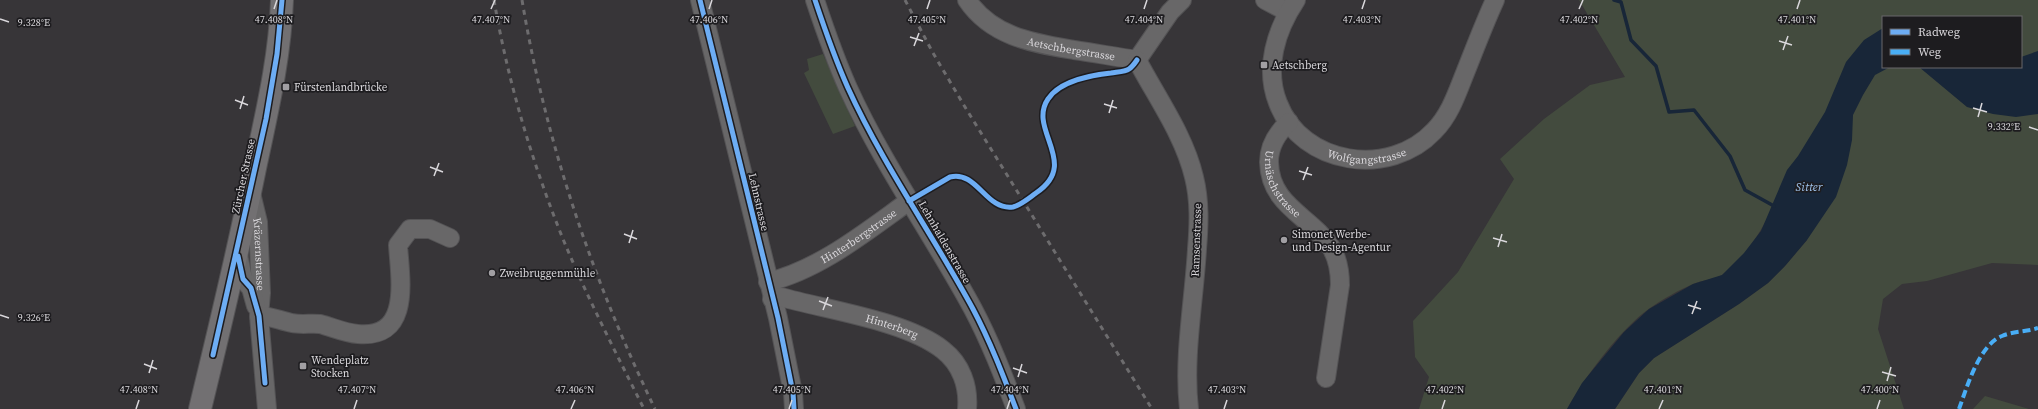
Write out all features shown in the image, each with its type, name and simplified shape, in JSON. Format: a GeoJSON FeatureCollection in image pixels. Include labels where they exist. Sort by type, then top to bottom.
{"type":"FeatureCollection","features":[{"type":"Feature","properties":{"kind":"main road","name":"Zürcher Strasse"},"geometry":{"type":"LineString","coordinates":[[200,409],[251,192],[275,71],[282,0]]}},
{"type":"Feature","properties":{"kind":"street","name":"Lehnstrasse"},"geometry":{"type":"LineString","coordinates":[[700,0],[785,352],[794,409]]}},
{"type":"Feature","properties":{"kind":"street","name":"Lehnhaldenstrasse"},"geometry":{"type":"LineString","coordinates":[[815,0],[848,88],[870,131],[973,310],[997,361],[1016,409]]}},
{"type":"Feature","properties":{"kind":"street","name":"Aetschbergstrasse"},"geometry":{"type":"LineString","coordinates":[[967,0],[981,17],[995,28],[1015,37],[1051,46],[1137,60]]}},
{"type":"Feature","properties":{"kind":"street"},"geometry":{"type":"LineString","coordinates":[[1137,60],[1170,12],[1182,0]]}},
{"type":"Feature","properties":{"kind":"street"},"geometry":{"type":"LineString","coordinates":[[1265,0],[1292,6]]}},
{"type":"Feature","properties":{"kind":"street","name":"Wolfgangstrasse"},"geometry":{"type":"LineString","coordinates":[[1292,6],[1277,36],[1272,70],[1278,103],[1289,122],[1303,136],[1319,148],[1351,159],[1382,159],[1404,153],[1416,146],[1434,131],[1448,113],[1495,0]]}},
{"type":"Feature","properties":{"kind":"street","name":"Ramsenstrasse"},"geometry":{"type":"LineString","coordinates":[[1137,60],[1183,145],[1190,161],[1198,193],[1199,221],[1188,369],[1189,409]]}},
{"type":"Feature","properties":{"kind":"street","name":"Urnäschstrasse"},"geometry":{"type":"LineString","coordinates":[[1289,122],[1278,133],[1270,149],[1269,171],[1272,182],[1283,200],[1324,238],[1332,250],[1340,274],[1340,284],[1326,378]]}},
{"type":"Feature","properties":{"kind":"street","name":"Kräzernstrasse"},"geometry":{"type":"LineString","coordinates":[[251,192],[258,222],[261,294],[260,316],[267,409]]}},
{"type":"Feature","properties":{"kind":"street","name":"Hinterbergstrasse"},"geometry":{"type":"LineString","coordinates":[[770,291],[795,274],[817,263],[909,200]]}},
{"type":"Feature","properties":{"kind":"street"},"geometry":{"type":"LineString","coordinates":[[260,316],[270,316],[293,324],[317,324],[357,334],[375,333],[387,326],[398,311],[401,300],[398,245],[410,229],[430,229],[450,238]]}},
{"type":"Feature","properties":{"kind":"street","name":"Kräzernstrasse"},"geometry":{"type":"LineString","coordinates":[[237,252],[243,279],[251,288],[260,316]]}},
{"type":"Feature","properties":{"kind":"street"},"geometry":{"type":"LineString","coordinates":[[227,296],[243,279]]}},
{"type":"Feature","properties":{"kind":"street","name":"Hinterberg"},"geometry":{"type":"LineString","coordinates":[[770,291],[781,297],[871,320],[913,333],[935,344],[950,356],[961,371],[967,389],[967,409]]}},
{"type":"Feature","properties":{"kind":"green space"},"geometry":{"type":"Polygon","coordinates":[[[1579,0],[2038,0],[2038,265],[1992,263],[1927,281],[1902,284],[1883,299],[1878,329],[1904,409],[1615,409],[1639,373],[1654,358],[1739,304],[1768,283],[1807,240],[1770,213],[1750,247],[1737,263],[1719,277],[1696,283],[1671,295],[1650,308],[1627,328],[1604,354],[1583,383],[1567,409],[1419,409],[1429,377],[1415,357],[1413,321],[1458,272],[1514,179],[1500,159],[1544,119],[1590,85],[1625,77],[1579,0]]]}},
{"type":"Feature","properties":{"kind":"green space"},"geometry":{"type":"Polygon","coordinates":[[[823,54],[855,126],[833,134],[804,73],[809,70],[807,59],[823,54]]]}},
{"type":"Feature","properties":{"kind":"green space"},"geometry":{"type":"Polygon","coordinates":[[[1985,396],[2029,409],[1973,409],[1985,396]]]}},
{"type":"Feature","properties":{"kind":"water","name":"Sitter"},"geometry":{"type":"Polygon","coordinates":[[[1882,29],[1882,68],[1888,68],[1875,75],[1853,115],[1852,140],[1847,165],[1836,197],[1807,240],[1768,283],[1739,304],[1654,358],[1639,373],[1615,409],[1567,409],[1582,383],[1624,332],[1649,309],[1693,284],[1722,275],[1744,253],[1761,231],[1787,170],[1798,156],[1825,112],[1846,62],[1864,40],[1882,29]]]}},
{"type":"Feature","properties":{"kind":"water"},"geometry":{"type":"Polygon","coordinates":[[[2038,51],[2038,114],[2016,117],[1993,114],[1967,107],[1920,68],[2022,68],[2022,57],[2038,51]]]}},
{"type":"Feature","properties":{"kind":"waterway"},"geometry":{"type":"LineString","coordinates":[[1614,0],[1621,2],[1631,40],[1656,66],[1669,112],[1694,110],[1730,156],[1745,190],[1774,206]]}},
{"type":"Feature","properties":{"kind":"railway"},"geometry":{"type":"LineString","coordinates":[[494,0],[506,61],[522,121],[541,181],[563,239],[582,282],[644,409]]}},
{"type":"Feature","properties":{"kind":"railway"},"geometry":{"type":"LineString","coordinates":[[522,0],[544,106],[574,209],[611,310],[655,409]]}},
{"type":"Feature","properties":{"kind":"railway"},"geometry":{"type":"LineString","coordinates":[[905,0],[933,53],[965,107],[1152,409]]}},
{"type":"Feature","properties":{"kind":"marked path"},"geometry":{"type":"LineString","coordinates":[[1959,409],[1980,357],[1987,348],[2002,336],[2038,328]]}},
{"type":"Feature","properties":{"kind":"cycle path"},"geometry":{"type":"LineString","coordinates":[[213,355],[266,119],[277,54],[282,0]]}},
{"type":"Feature","properties":{"kind":"cycle path"},"geometry":{"type":"LineString","coordinates":[[700,0],[778,318],[793,393],[794,409]]}},
{"type":"Feature","properties":{"kind":"cycle path"},"geometry":{"type":"LineString","coordinates":[[815,0],[839,66],[862,117],[892,172],[958,281],[973,309],[991,346],[1016,409]]}},
{"type":"Feature","properties":{"kind":"cycle path"},"geometry":{"type":"LineString","coordinates":[[909,201],[950,177],[959,176],[975,184],[988,197],[1004,207],[1013,207],[1022,203],[1049,182],[1054,170],[1054,158],[1044,123],[1043,111],[1048,99],[1053,93],[1068,83],[1095,75],[1125,71],[1129,69],[1137,60]]}},
{"type":"Feature","properties":{"kind":"cycle path"},"geometry":{"type":"LineString","coordinates":[[238,256],[243,279],[251,288],[259,316],[265,383]]}},
{"type":"Feature","properties":{"kind":"place","name":"Aetschberg"},"geometry":{"type":"Point","coordinates":[1264,65]}},
{"type":"Feature","properties":{"kind":"place","name":"Fürstenlandbrücke"},"geometry":{"type":"Point","coordinates":[286,87]}},
{"type":"Feature","properties":{"kind":"place","name":"Simonet Werbe- und Design-Agentur"},"geometry":{"type":"Point","coordinates":[1284,240]}},
{"type":"Feature","properties":{"kind":"place","name":"Zweibruggenmühle"},"geometry":{"type":"Point","coordinates":[492,273]}},
{"type":"Feature","properties":{"kind":"place","name":"Wendeplatz Stocken"},"geometry":{"type":"Point","coordinates":[303,366]}}]}
